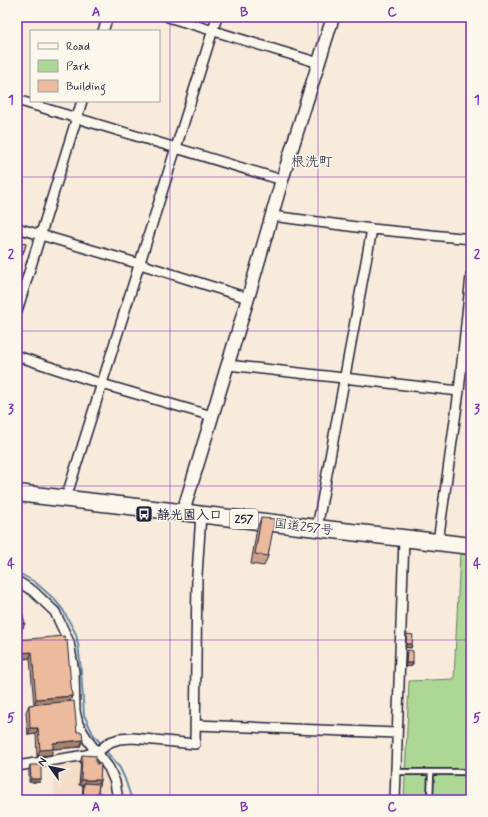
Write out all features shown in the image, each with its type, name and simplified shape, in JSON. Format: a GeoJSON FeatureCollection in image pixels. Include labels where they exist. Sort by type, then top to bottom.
{"type":"FeatureCollection","features":[{"type":"Feature","properties":{"kind":"highway","name":"国道257号"},"geometry":{"type":"LineString","coordinates":[[17,492],[471,546]]}},
{"type":"Feature","properties":{"kind":"street"},"geometry":{"type":"LineString","coordinates":[[103,30],[108,17]]}},
{"type":"Feature","properties":{"kind":"street"},"geometry":{"type":"LineString","coordinates":[[168,17],[319,63]]}},
{"type":"Feature","properties":{"kind":"street"},"geometry":{"type":"LineString","coordinates":[[66,498],[217,17]]}},
{"type":"Feature","properties":{"kind":"street"},"geometry":{"type":"LineString","coordinates":[[182,512],[228,365],[282,180],[333,17]]}},
{"type":"Feature","properties":{"kind":"street"},"geometry":{"type":"LineString","coordinates":[[17,100],[282,180]]}},
{"type":"Feature","properties":{"kind":"street"},"geometry":{"type":"LineString","coordinates":[[17,311],[82,102]]}},
{"type":"Feature","properties":{"kind":"street"},"geometry":{"type":"LineString","coordinates":[[272,216],[372,229],[471,239]]}},
{"type":"Feature","properties":{"kind":"street"},"geometry":{"type":"LineString","coordinates":[[17,228],[140,264],[248,298]]}},
{"type":"Feature","properties":{"kind":"street"},"geometry":{"type":"LineString","coordinates":[[317,528],[372,229]]}},
{"type":"Feature","properties":{"kind":"street"},"geometry":{"type":"LineString","coordinates":[[438,542],[459,391],[471,276]]}},
{"type":"Feature","properties":{"kind":"street"},"geometry":{"type":"LineString","coordinates":[[17,356],[102,384],[212,416]]}},
{"type":"Feature","properties":{"kind":"street"},"geometry":{"type":"LineString","coordinates":[[228,365],[459,391]]}},
{"type":"Feature","properties":{"kind":"street"},"geometry":{"type":"LineString","coordinates":[[17,766],[86,755],[98,750],[110,742],[119,739],[133,738],[195,744],[197,575],[201,514]]}},
{"type":"Feature","properties":{"kind":"street"},"geometry":{"type":"LineString","coordinates":[[395,800],[404,538]]}},
{"type":"Feature","properties":{"kind":"street"},"geometry":{"type":"LineString","coordinates":[[17,581],[33,592],[55,612],[69,642],[74,672],[75,711],[78,724],[98,750],[109,768],[115,782],[118,800]]}},
{"type":"Feature","properties":{"kind":"street"},"geometry":{"type":"LineString","coordinates":[[195,725],[397,734]]}},
{"type":"Feature","properties":{"kind":"lane"},"geometry":{"type":"LineString","coordinates":[[396,772],[471,772]]}},
{"type":"Feature","properties":{"kind":"lane"},"geometry":{"type":"LineString","coordinates":[[430,800],[431,772]]}},
{"type":"Feature","properties":{"kind":"shaded area"},"geometry":{"type":"Polygon","coordinates":[[[97,758],[110,781],[114,800],[54,800],[54,764],[97,758]]]}},
{"type":"Feature","properties":{"kind":"green space"},"geometry":{"type":"Polygon","coordinates":[[[460,552],[471,553],[471,800],[404,800],[409,681],[454,679],[460,552]]]}},
{"type":"Feature","properties":{"kind":"building"},"geometry":{"type":"Polygon","coordinates":[[[17,227],[20,228],[17,236],[17,227]]]}},
{"type":"Feature","properties":{"kind":"building"},"geometry":{"type":"Polygon","coordinates":[[[17,242],[26,244],[24,251],[21,250],[19,257],[17,257],[17,242]]]}},
{"type":"Feature","properties":{"kind":"building"},"geometry":{"type":"Polygon","coordinates":[[[261,518],[275,519],[268,556],[255,554],[261,518]]]}},
{"type":"Feature","properties":{"kind":"building"},"geometry":{"type":"Polygon","coordinates":[[[17,604],[20,604],[25,623],[17,625],[17,604]]]}},
{"type":"Feature","properties":{"kind":"building"},"geometry":{"type":"Polygon","coordinates":[[[407,634],[413,635],[412,644],[406,644],[407,634]]]}},
{"type":"Feature","properties":{"kind":"building"},"geometry":{"type":"Polygon","coordinates":[[[64,636],[65,641],[67,640],[72,696],[36,699],[32,652],[17,653],[17,640],[64,636]]]}},
{"type":"Feature","properties":{"kind":"building"},"geometry":{"type":"Polygon","coordinates":[[[407,650],[413,651],[413,663],[406,663],[407,650]]]}},
{"type":"Feature","properties":{"kind":"building"},"geometry":{"type":"Polygon","coordinates":[[[74,701],[77,732],[82,732],[83,740],[53,743],[53,749],[40,750],[38,728],[30,728],[29,705],[74,701]]]}},
{"type":"Feature","properties":{"kind":"building"},"geometry":{"type":"Polygon","coordinates":[[[82,755],[96,756],[96,764],[101,764],[100,780],[81,780],[82,755]]]}},
{"type":"Feature","properties":{"kind":"building"},"geometry":{"type":"Polygon","coordinates":[[[30,765],[41,765],[41,779],[31,779],[30,765]]]}},
{"type":"Feature","properties":{"kind":"building"},"geometry":{"type":"Polygon","coordinates":[[[84,783],[99,784],[97,798],[83,797],[84,783]]]}},
{"type":"Feature","properties":{"kind":"building"},"geometry":{"type":"Polygon","coordinates":[[[99,793],[108,794],[107,800],[99,799],[99,793]]]}},
{"type":"Feature","properties":{"kind":"waterway"},"geometry":{"type":"LineString","coordinates":[[17,572],[35,582],[54,599],[63,610],[76,634],[81,670],[84,715],[93,734],[102,745]]}},
{"type":"Feature","properties":{"kind":"waterway"},"geometry":{"type":"LineString","coordinates":[[104,749],[120,768],[132,800]]}},
{"type":"Feature","properties":{"kind":"place","name":"静光園入口"},"geometry":{"type":"Point","coordinates":[144,514]}},
{"type":"Feature","properties":{"kind":"district","name":"根洗町"},"geometry":{"type":"Point","coordinates":[312,161]}}]}
